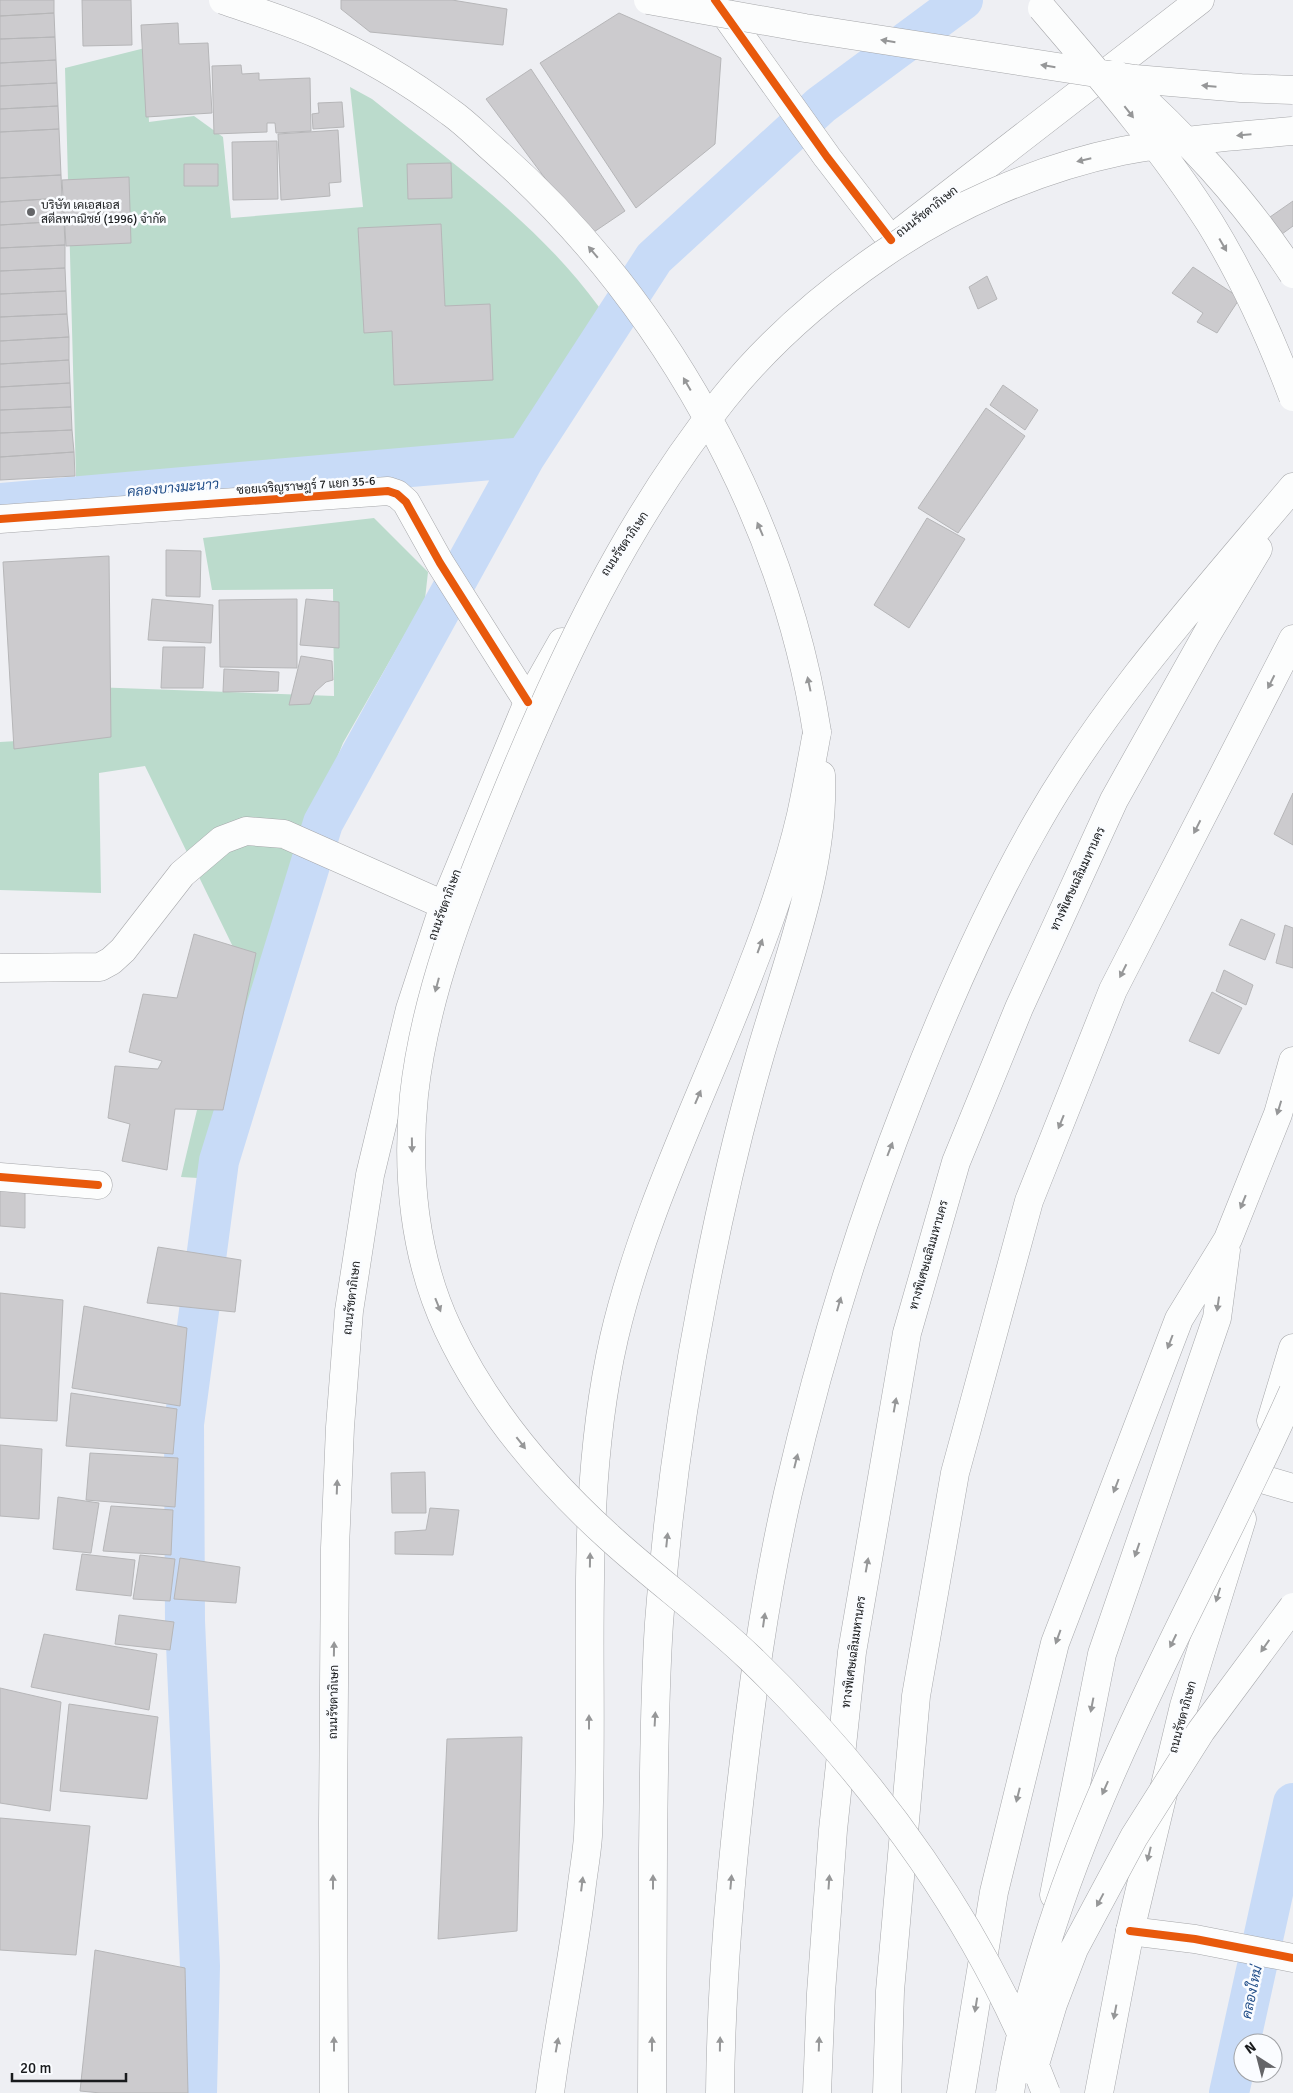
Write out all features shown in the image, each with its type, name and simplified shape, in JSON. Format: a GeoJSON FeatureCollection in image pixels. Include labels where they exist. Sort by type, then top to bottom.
{"type":"FeatureCollection","features":[{"type":"Feature","properties":{"kind":"main road"},"geometry":{"type":"LineString","coordinates":[[223,0],[318,34],[385,69],[451,112],[529,181],[594,251],[675,364],[744,491],[778,572],[810,687],[817,732],[822,792],[822,812],[816,852],[802,914],[757,1065],[722,1207],[703,1297],[684,1403],[672,1498],[659,1624],[654,1743],[652,2093]]}},
{"type":"Feature","properties":{"kind":"main road"},"geometry":{"type":"LineString","coordinates":[[648,0],[805,28],[1135,79],[1241,88],[1293,90]]}},
{"type":"Feature","properties":{"kind":"main road"},"geometry":{"type":"LineString","coordinates":[[715,0],[827,157],[891,240]]}},
{"type":"Feature","properties":{"kind":"main road","name":"ถนนรัชดาภิเษก"},"geometry":{"type":"LineString","coordinates":[[334,2093],[332,1824],[335,1548],[340,1427],[349,1311],[372,1166],[410,1009],[444,905],[528,702],[550,661],[639,520],[777,352],[891,240],[1200,0]]}},
{"type":"Feature","properties":{"kind":"main road"},"geometry":{"type":"LineString","coordinates":[[1036,4],[1146,101],[1197,151],[1239,199],[1293,274]]}},
{"type":"Feature","properties":{"kind":"main road"},"geometry":{"type":"LineString","coordinates":[[1036,4],[1148,136],[1209,222],[1260,316],[1293,397]]}},
{"type":"Feature","properties":{"kind":"main road"},"geometry":{"type":"LineString","coordinates":[[1046,2093],[1028,2046],[967,1929],[932,1874],[857,1773],[812,1721],[749,1658],[696,1610],[612,1540],[569,1499],[508,1427],[474,1377],[444,1321],[432,1290],[419,1244],[412,1189],[414,1094],[425,1030],[450,940],[472,876],[554,683],[607,575],[644,512],[673,466],[754,363],[809,310],[884,253],[926,228],[1000,190],[1037,174],[1123,151],[1293,131]]}},
{"type":"Feature","properties":{"kind":"main road"},"geometry":{"type":"LineString","coordinates":[[720,2093],[721,2012],[731,1879],[747,1737],[767,1602],[788,1496],[815,1383],[849,1270],[885,1161],[926,1057],[984,922],[1039,819],[1095,732],[1174,628],[1293,487]]}},
{"type":"Feature","properties":{"kind":"main road","name":"ซอยเจริญราษฎร์ 7 แยก 35-6"},"geometry":{"type":"LineString","coordinates":[[0,519],[388,491],[397,494],[406,502],[440,563],[528,702]]}},
{"type":"Feature","properties":{"kind":"main road","name":"ทางพิเศษเฉลิมมหานคร"},"geometry":{"type":"LineString","coordinates":[[817,2093],[820,1993],[833,1830],[852,1652],[907,1333],[956,1162],[1019,1008],[1114,800],[1207,634],[1293,492]]}},
{"type":"Feature","properties":{"kind":"main road"},"geometry":{"type":"LineString","coordinates":[[887,2093],[890,1991],[916,1696],[955,1474],[1027,1210],[1113,990],[1293,639]]}},
{"type":"Feature","properties":{"kind":"main road"},"geometry":{"type":"LineString","coordinates":[[550,2093],[578,1922],[588,1838],[590,1533],[605,1384],[627,1285],[644,1234],[679,1142],[738,1003],[781,886],[801,816],[817,732]]}},
{"type":"Feature","properties":{"kind":"main road"},"geometry":{"type":"LineString","coordinates":[[0,968],[100,967],[111,961],[123,950],[182,874],[222,840],[246,831],[284,834],[444,905]]}},
{"type":"Feature","properties":{"kind":"main road"},"geometry":{"type":"LineString","coordinates":[[962,2093],[994,1892],[1055,1643],[1179,1319],[1228,1239],[1278,1114],[1293,1061]]}},
{"type":"Feature","properties":{"kind":"main road"},"geometry":{"type":"LineString","coordinates":[[0,1177],[98,1185]]}},
{"type":"Feature","properties":{"kind":"main road"},"geometry":{"type":"LineString","coordinates":[[1041,2093],[1052,1905],[1100,1664],[1216,1318],[1228,1239]]}},
{"type":"Feature","properties":{"kind":"main road","name":"ถนนรัชดาภิเษก"},"geometry":{"type":"LineString","coordinates":[[1100,2093],[1130,1931],[1184,1706],[1293,1348]]}},
{"type":"Feature","properties":{"kind":"main road"},"geometry":{"type":"LineString","coordinates":[[1010,2093],[1015,2056],[1037,1975],[1063,1891],[1100,1798],[1152,1684],[1266,1452],[1293,1392]]}},
{"type":"Feature","properties":{"kind":"main road"},"geometry":{"type":"LineString","coordinates":[[1255,1477],[1291,1488]]}},
{"type":"Feature","properties":{"kind":"main road"},"geometry":{"type":"LineString","coordinates":[[1026,2093],[1053,2004],[1074,1949],[1130,1844],[1202,1731],[1293,1607]]}},
{"type":"Feature","properties":{"kind":"main road"},"geometry":{"type":"LineString","coordinates":[[1130,1931],[1210,1942],[1293,1958]]}},
{"type":"Feature","properties":{"kind":"green space"},"geometry":{"type":"Polygon","coordinates":[[[145,48],[149,122],[194,116],[223,137],[231,218],[363,207],[350,87],[372,99],[463,171],[549,248],[599,307],[528,427],[503,449],[76,478],[65,68],[145,48]]]}},
{"type":"Feature","properties":{"kind":"green space"},"geometry":{"type":"Polygon","coordinates":[[[374,518],[428,572],[425,599],[343,743],[312,819],[291,888],[265,952],[198,1178],[181,1177],[235,951],[145,766],[99,773],[101,893],[0,890],[0,742],[85,737],[92,687],[334,696],[333,589],[212,590],[203,538],[374,518]]]}},
{"type":"Feature","properties":{"kind":"building"},"geometry":{"type":"Polygon","coordinates":[[[0,0],[54,0],[54,13],[0,16],[0,0]]]}},
{"type":"Feature","properties":{"kind":"building"},"geometry":{"type":"Polygon","coordinates":[[[82,0],[131,0],[132,45],[83,46],[82,0]]]}},
{"type":"Feature","properties":{"kind":"building"},"geometry":{"type":"Polygon","coordinates":[[[341,0],[452,0],[507,9],[503,45],[370,32],[341,9],[341,0]]]}},
{"type":"Feature","properties":{"kind":"building"},"geometry":{"type":"Polygon","coordinates":[[[54,13],[55,37],[0,39],[0,16],[54,13]]]}},
{"type":"Feature","properties":{"kind":"building"},"geometry":{"type":"Polygon","coordinates":[[[619,13],[721,58],[715,144],[636,208],[540,63],[619,13]]]}},
{"type":"Feature","properties":{"kind":"building"},"geometry":{"type":"Polygon","coordinates":[[[178,23],[179,44],[208,43],[212,113],[146,117],[141,25],[178,23]]]}},
{"type":"Feature","properties":{"kind":"building"},"geometry":{"type":"Polygon","coordinates":[[[55,37],[56,60],[0,63],[0,39],[55,37]]]}},
{"type":"Feature","properties":{"kind":"building"},"geometry":{"type":"Polygon","coordinates":[[[56,60],[57,83],[0,86],[0,63],[56,60]]]}},
{"type":"Feature","properties":{"kind":"building"},"geometry":{"type":"Polygon","coordinates":[[[241,65],[242,74],[259,73],[259,80],[310,78],[311,131],[276,133],[275,123],[267,123],[267,132],[214,134],[212,66],[241,65]]]}},
{"type":"Feature","properties":{"kind":"building"},"geometry":{"type":"Polygon","coordinates":[[[531,69],[625,211],[588,236],[486,99],[531,69]]]}},
{"type":"Feature","properties":{"kind":"building"},"geometry":{"type":"Polygon","coordinates":[[[57,83],[58,106],[0,109],[0,86],[57,83]]]}},
{"type":"Feature","properties":{"kind":"building"},"geometry":{"type":"Polygon","coordinates":[[[342,102],[344,127],[313,129],[312,114],[319,113],[318,103],[342,102]]]}},
{"type":"Feature","properties":{"kind":"building"},"geometry":{"type":"Polygon","coordinates":[[[58,106],[59,129],[0,132],[0,109],[58,106]]]}},
{"type":"Feature","properties":{"kind":"building"},"geometry":{"type":"Polygon","coordinates":[[[59,129],[61,175],[0,178],[0,132],[59,129]]]}},
{"type":"Feature","properties":{"kind":"building"},"geometry":{"type":"Polygon","coordinates":[[[338,130],[341,182],[329,183],[330,196],[281,200],[278,134],[338,130]]]}},
{"type":"Feature","properties":{"kind":"building"},"geometry":{"type":"Polygon","coordinates":[[[277,141],[278,199],[233,200],[232,142],[277,141]]]}},
{"type":"Feature","properties":{"kind":"building"},"geometry":{"type":"Polygon","coordinates":[[[451,163],[452,198],[408,199],[407,164],[451,163]]]}},
{"type":"Feature","properties":{"kind":"building"},"geometry":{"type":"Polygon","coordinates":[[[184,164],[218,164],[218,186],[184,186],[184,164]]]}},
{"type":"Feature","properties":{"kind":"building"},"geometry":{"type":"Polygon","coordinates":[[[61,175],[62,198],[0,202],[0,178],[61,175]]]}},
{"type":"Feature","properties":{"kind":"building"},"geometry":{"type":"Polygon","coordinates":[[[129,177],[131,243],[66,246],[62,180],[129,177]]]}},
{"type":"Feature","properties":{"kind":"building","name":"บริษัท เคเอสเอส สตีลพาณิชย์ (1996) จำกัด"},"geometry":{"type":"Polygon","coordinates":[[[62,198],[64,221],[0,225],[0,202],[62,198]]]}},
{"type":"Feature","properties":{"kind":"building"},"geometry":{"type":"Polygon","coordinates":[[[1293,201],[1293,226],[1282,234],[1270,217],[1293,201]]]}},
{"type":"Feature","properties":{"kind":"building"},"geometry":{"type":"Polygon","coordinates":[[[64,221],[65,245],[0,248],[0,225],[64,221]]]}},
{"type":"Feature","properties":{"kind":"building"},"geometry":{"type":"Polygon","coordinates":[[[441,224],[445,306],[490,304],[493,380],[394,385],[392,331],[364,333],[358,228],[441,224]]]}},
{"type":"Feature","properties":{"kind":"building"},"geometry":{"type":"Polygon","coordinates":[[[65,245],[65,268],[0,271],[0,248],[65,245]]]}},
{"type":"Feature","properties":{"kind":"building"},"geometry":{"type":"Polygon","coordinates":[[[1193,267],[1240,298],[1217,333],[1197,322],[1203,313],[1172,293],[1193,267]]]}},
{"type":"Feature","properties":{"kind":"building"},"geometry":{"type":"Polygon","coordinates":[[[65,268],[66,291],[0,294],[0,271],[65,268]]]}},
{"type":"Feature","properties":{"kind":"building"},"geometry":{"type":"Polygon","coordinates":[[[987,276],[997,299],[978,309],[969,287],[987,276]]]}},
{"type":"Feature","properties":{"kind":"building"},"geometry":{"type":"Polygon","coordinates":[[[66,291],[67,314],[0,317],[0,294],[66,291]]]}},
{"type":"Feature","properties":{"kind":"building"},"geometry":{"type":"Polygon","coordinates":[[[67,314],[69,337],[0,341],[0,317],[67,314]]]}},
{"type":"Feature","properties":{"kind":"building"},"geometry":{"type":"Polygon","coordinates":[[[69,337],[69,360],[0,364],[0,341],[69,337]]]}},
{"type":"Feature","properties":{"kind":"building"},"geometry":{"type":"Polygon","coordinates":[[[69,360],[70,383],[0,387],[0,364],[69,360]]]}},
{"type":"Feature","properties":{"kind":"building"},"geometry":{"type":"Polygon","coordinates":[[[70,383],[71,407],[0,410],[0,387],[70,383]]]}},
{"type":"Feature","properties":{"kind":"building"},"geometry":{"type":"Polygon","coordinates":[[[1003,385],[1038,410],[1025,430],[990,405],[1003,385]]]}},
{"type":"Feature","properties":{"kind":"building"},"geometry":{"type":"Polygon","coordinates":[[[71,407],[72,430],[0,433],[0,410],[71,407]]]}},
{"type":"Feature","properties":{"kind":"building"},"geometry":{"type":"Polygon","coordinates":[[[986,408],[1025,436],[958,533],[918,508],[986,408]]]}},
{"type":"Feature","properties":{"kind":"building"},"geometry":{"type":"Polygon","coordinates":[[[72,430],[74,452],[0,457],[0,433],[72,430]]]}},
{"type":"Feature","properties":{"kind":"building"},"geometry":{"type":"Polygon","coordinates":[[[74,452],[75,476],[0,480],[0,457],[74,452]]]}},
{"type":"Feature","properties":{"kind":"building"},"geometry":{"type":"Polygon","coordinates":[[[927,518],[965,539],[909,628],[874,605],[927,518]]]}},
{"type":"Feature","properties":{"kind":"building"},"geometry":{"type":"Polygon","coordinates":[[[166,550],[201,551],[200,597],[166,596],[166,550]]]}},
{"type":"Feature","properties":{"kind":"building"},"geometry":{"type":"Polygon","coordinates":[[[109,556],[111,737],[14,749],[3,562],[109,556]]]}},
{"type":"Feature","properties":{"kind":"building"},"geometry":{"type":"Polygon","coordinates":[[[152,599],[213,605],[211,643],[148,640],[152,599]]]}},
{"type":"Feature","properties":{"kind":"building"},"geometry":{"type":"Polygon","coordinates":[[[297,599],[297,668],[220,667],[219,600],[297,599]]]}},
{"type":"Feature","properties":{"kind":"building"},"geometry":{"type":"Polygon","coordinates":[[[306,599],[339,602],[339,648],[300,645],[306,599]]]}},
{"type":"Feature","properties":{"kind":"building"},"geometry":{"type":"Polygon","coordinates":[[[163,647],[205,647],[203,688],[161,688],[163,647]]]}},
{"type":"Feature","properties":{"kind":"building"},"geometry":{"type":"Polygon","coordinates":[[[301,656],[332,661],[333,680],[326,682],[315,692],[310,704],[289,705],[301,656]]]}},
{"type":"Feature","properties":{"kind":"building"},"geometry":{"type":"Polygon","coordinates":[[[224,669],[279,672],[278,691],[223,692],[224,669]]]}},
{"type":"Feature","properties":{"kind":"building"},"geometry":{"type":"Polygon","coordinates":[[[1293,793],[1293,845],[1274,834],[1293,793]]]}},
{"type":"Feature","properties":{"kind":"building"},"geometry":{"type":"Polygon","coordinates":[[[1241,919],[1275,934],[1265,960],[1229,945],[1241,919]]]}},
{"type":"Feature","properties":{"kind":"building"},"geometry":{"type":"Polygon","coordinates":[[[1285,925],[1293,928],[1293,968],[1276,963],[1285,925]]]}},
{"type":"Feature","properties":{"kind":"building"},"geometry":{"type":"Polygon","coordinates":[[[194,934],[256,953],[223,1110],[175,1109],[167,1170],[122,1161],[130,1124],[108,1118],[115,1066],[158,1069],[162,1061],[129,1052],[143,994],[177,998],[194,934]]]}},
{"type":"Feature","properties":{"kind":"building"},"geometry":{"type":"Polygon","coordinates":[[[1224,970],[1253,985],[1246,1005],[1216,991],[1224,970]]]}},
{"type":"Feature","properties":{"kind":"building"},"geometry":{"type":"Polygon","coordinates":[[[1212,992],[1242,1008],[1219,1054],[1189,1041],[1212,992]]]}},
{"type":"Feature","properties":{"kind":"building"},"geometry":{"type":"Polygon","coordinates":[[[0,1190],[25,1192],[25,1228],[0,1226],[0,1190]]]}},
{"type":"Feature","properties":{"kind":"building"},"geometry":{"type":"Polygon","coordinates":[[[158,1247],[241,1260],[235,1312],[147,1303],[158,1247]]]}},
{"type":"Feature","properties":{"kind":"building"},"geometry":{"type":"Polygon","coordinates":[[[0,1293],[63,1300],[57,1421],[0,1418],[0,1293]]]}},
{"type":"Feature","properties":{"kind":"building"},"geometry":{"type":"Polygon","coordinates":[[[84,1306],[187,1328],[180,1406],[72,1388],[84,1306]]]}},
{"type":"Feature","properties":{"kind":"building"},"geometry":{"type":"Polygon","coordinates":[[[71,1393],[177,1409],[173,1454],[66,1446],[71,1393]]]}},
{"type":"Feature","properties":{"kind":"building"},"geometry":{"type":"Polygon","coordinates":[[[0,1445],[42,1449],[39,1519],[0,1516],[0,1445]]]}},
{"type":"Feature","properties":{"kind":"building"},"geometry":{"type":"Polygon","coordinates":[[[90,1453],[178,1458],[175,1507],[86,1500],[90,1453]]]}},
{"type":"Feature","properties":{"kind":"building"},"geometry":{"type":"Polygon","coordinates":[[[425,1472],[426,1513],[392,1513],[391,1473],[425,1472]]]}},
{"type":"Feature","properties":{"kind":"building"},"geometry":{"type":"Polygon","coordinates":[[[58,1497],[99,1503],[91,1553],[53,1549],[58,1497]]]}},
{"type":"Feature","properties":{"kind":"building"},"geometry":{"type":"Polygon","coordinates":[[[111,1506],[173,1510],[171,1555],[103,1551],[111,1506]]]}},
{"type":"Feature","properties":{"kind":"building"},"geometry":{"type":"Polygon","coordinates":[[[430,1508],[459,1510],[453,1555],[395,1554],[395,1532],[426,1530],[430,1508]]]}},
{"type":"Feature","properties":{"kind":"building"},"geometry":{"type":"Polygon","coordinates":[[[82,1554],[135,1560],[131,1596],[76,1590],[82,1554]]]}},
{"type":"Feature","properties":{"kind":"building"},"geometry":{"type":"Polygon","coordinates":[[[140,1555],[175,1559],[170,1601],[133,1599],[140,1555]]]}},
{"type":"Feature","properties":{"kind":"building"},"geometry":{"type":"Polygon","coordinates":[[[180,1558],[240,1567],[236,1603],[174,1599],[180,1558]]]}},
{"type":"Feature","properties":{"kind":"building"},"geometry":{"type":"Polygon","coordinates":[[[119,1615],[174,1622],[170,1650],[115,1644],[119,1615]]]}},
{"type":"Feature","properties":{"kind":"building"},"geometry":{"type":"Polygon","coordinates":[[[44,1634],[157,1654],[149,1710],[31,1687],[44,1634]]]}},
{"type":"Feature","properties":{"kind":"building"},"geometry":{"type":"Polygon","coordinates":[[[0,1688],[61,1702],[50,1811],[0,1803],[0,1688]]]}},
{"type":"Feature","properties":{"kind":"building"},"geometry":{"type":"Polygon","coordinates":[[[69,1704],[158,1717],[147,1799],[60,1791],[69,1704]]]}},
{"type":"Feature","properties":{"kind":"building"},"geometry":{"type":"Polygon","coordinates":[[[522,1737],[517,1931],[438,1939],[447,1739],[522,1737]]]}},
{"type":"Feature","properties":{"kind":"building"},"geometry":{"type":"Polygon","coordinates":[[[0,1818],[90,1826],[76,1955],[0,1950],[0,1818]]]}},
{"type":"Feature","properties":{"kind":"building"},"geometry":{"type":"Polygon","coordinates":[[[95,1950],[185,1968],[188,2093],[101,2093],[80,2091],[95,1950]]]}},
{"type":"Feature","properties":{"kind":"waterway"},"geometry":{"type":"LineString","coordinates":[[197,2093],[200,1966],[185,1621],[184,1424],[219,1161],[323,823],[525,457],[654,258],[821,105],[963,0]]}},
{"type":"Feature","properties":{"kind":"waterway","name":"คลองบางมะนาว"},"geometry":{"type":"LineString","coordinates":[[0,503],[525,457]]}},
{"type":"Feature","properties":{"kind":"waterway","name":"คลองใหม่"},"geometry":{"type":"LineString","coordinates":[[1229,2093],[1293,1803]]}},
{"type":"Feature","properties":{"kind":"cycle path"},"geometry":{"type":"LineString","coordinates":[[715,0],[827,157],[891,240]]}},
{"type":"Feature","properties":{"kind":"cycle path"},"geometry":{"type":"LineString","coordinates":[[0,519],[388,491],[397,494],[406,502],[440,563],[528,702]]}},
{"type":"Feature","properties":{"kind":"cycle path"},"geometry":{"type":"LineString","coordinates":[[0,1177],[98,1185]]}},
{"type":"Feature","properties":{"kind":"cycle path"},"geometry":{"type":"LineString","coordinates":[[1130,1931],[1195,1939],[1293,1958]]}},
{"type":"Feature","properties":{"kind":"place","name":"บริษัท เคเอสเอส สตีลพาณิชย์ (1996) จำกัด"},"geometry":{"type":"Point","coordinates":[31,212]}}]}
